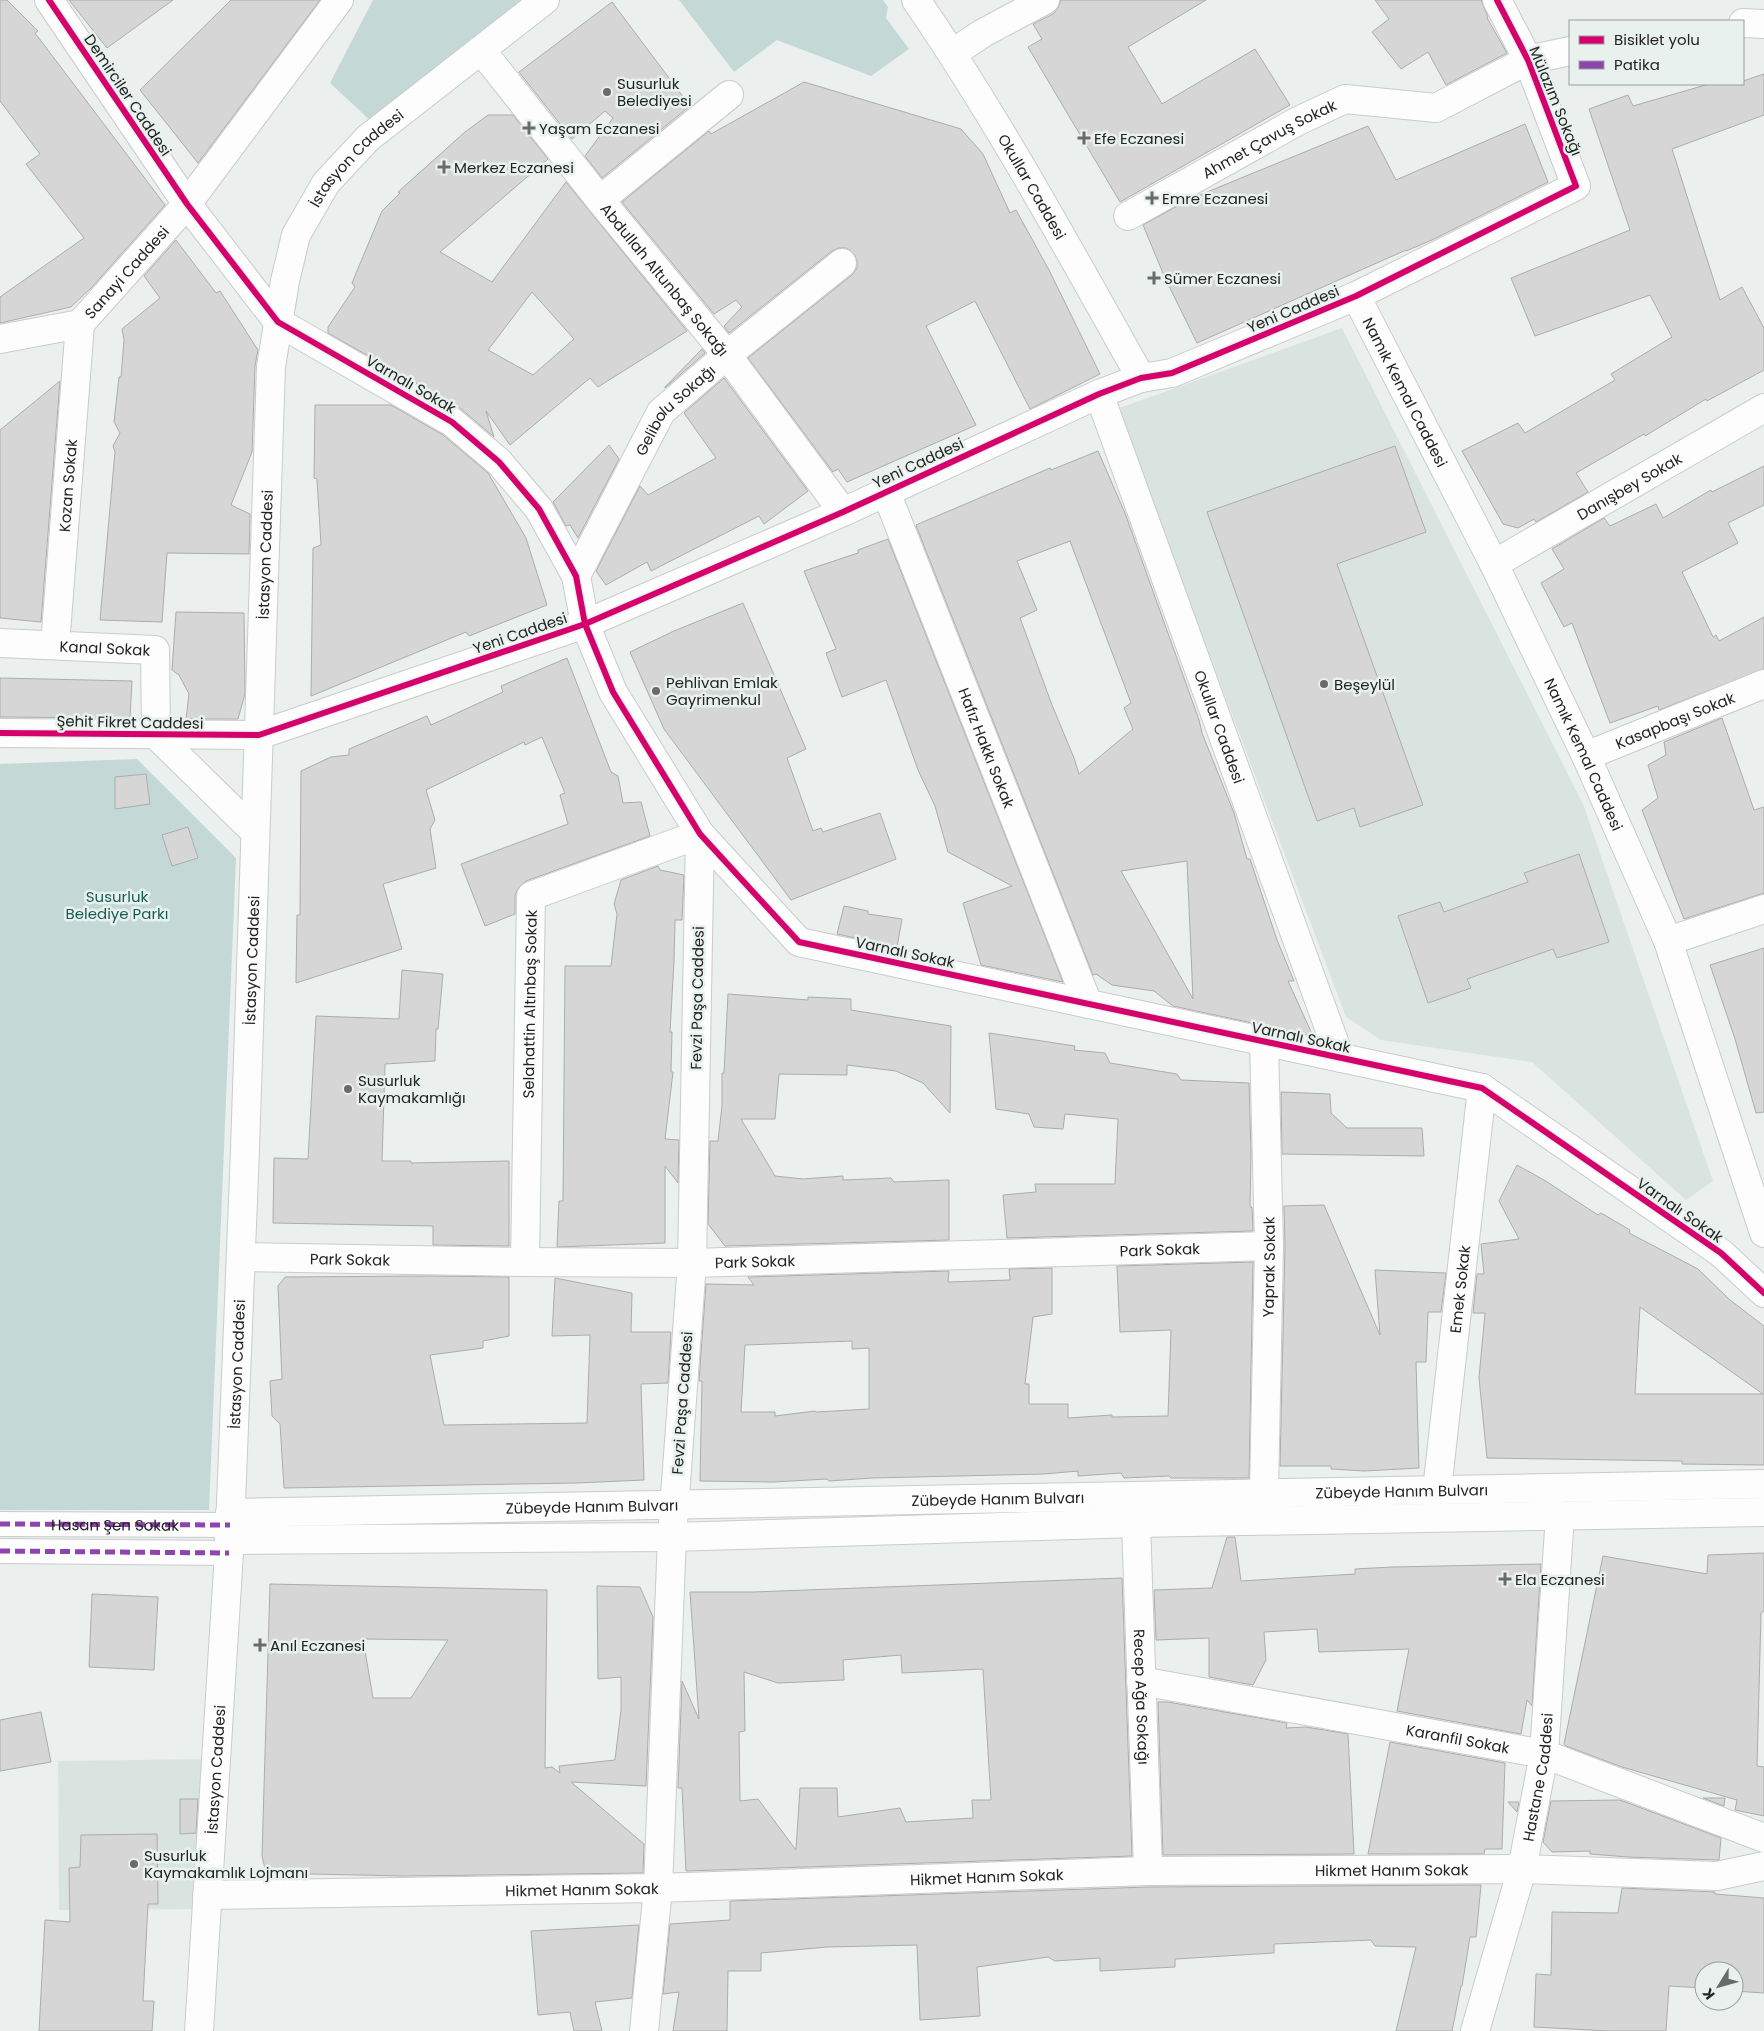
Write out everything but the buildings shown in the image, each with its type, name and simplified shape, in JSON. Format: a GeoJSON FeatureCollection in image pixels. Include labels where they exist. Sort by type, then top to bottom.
{"type":"FeatureCollection","features":[{"type":"Feature","properties":{"kind":"street","name":"Demirciler Caddesi"},"geometry":{"type":"LineString","coordinates":[[49,0],[187,204],[278,322]]}},
{"type":"Feature","properties":{"kind":"street","name":"Sanayi Caddesi"},"geometry":{"type":"LineString","coordinates":[[0,339],[80,324],[187,204],[339,0]]}},
{"type":"Feature","properties":{"kind":"street","name":"İstasyon Caddesi"},"geometry":{"type":"LineString","coordinates":[[199,2031],[229,1533],[241,1257],[271,367],[278,322],[296,235],[326,183],[368,138],[545,0]]}},
{"type":"Feature","properties":{"kind":"street","name":"Okullar Caddesi"},"geometry":{"type":"LineString","coordinates":[[916,0],[953,53],[1141,378]]}},
{"type":"Feature","properties":{"kind":"street"},"geometry":{"type":"LineString","coordinates":[[953,53],[983,33],[1045,0]]}},
{"type":"Feature","properties":{"kind":"street","name":"Mülazım Sokağı"},"geometry":{"type":"LineString","coordinates":[[1497,0],[1528,60],[1576,186]]}},
{"type":"Feature","properties":{"kind":"street"},"geometry":{"type":"LineString","coordinates":[[1744,23],[1764,24]]}},
{"type":"Feature","properties":{"kind":"street","name":"Abdullah Altunbaş Sokağı"},"geometry":{"type":"LineString","coordinates":[[480,50],[727,354],[843,512]]}},
{"type":"Feature","properties":{"kind":"street","name":"Ahmet Çavuş Sokak"},"geometry":{"type":"LineString","coordinates":[[1128,216],[1298,121],[1345,99],[1436,108],[1528,60],[1569,51]]}},
{"type":"Feature","properties":{"kind":"street"},"geometry":{"type":"LineString","coordinates":[[600,200],[729,96]]}},
{"type":"Feature","properties":{"kind":"street","name":"Yeni Caddesi"},"geometry":{"type":"LineString","coordinates":[[259,735],[584,624],[843,512],[1099,394],[1141,378],[1172,373],[1356,296],[1576,186]]}},
{"type":"Feature","properties":{"kind":"street","name":"Gelibolu Sokağı"},"geometry":{"type":"LineString","coordinates":[[576,576],[660,412],[727,354],[842,263]]}},
{"type":"Feature","properties":{"kind":"street","name":"Namık Kemal Caddesi"},"geometry":{"type":"LineString","coordinates":[[1356,296],[1494,564],[1586,756],[1668,941],[1764,1233]]}},
{"type":"Feature","properties":{"kind":"street","name":"Varnalı Sokak"},"geometry":{"type":"LineString","coordinates":[[278,322],[452,422],[500,462],[539,509],[576,576],[584,624],[613,692],[700,834],[799,942],[1482,1088],[1721,1253],[1764,1293]]}},
{"type":"Feature","properties":{"kind":"street","name":"Kozan Sokak"},"geometry":{"type":"LineString","coordinates":[[55,646],[80,324]]}},
{"type":"Feature","properties":{"kind":"street","name":"Okullar Caddesi"},"geometry":{"type":"LineString","coordinates":[[1099,394],[1340,1058]]}},
{"type":"Feature","properties":{"kind":"street","name":"Danışbey Sokak"},"geometry":{"type":"LineString","coordinates":[[1494,564],[1764,408]]}},
{"type":"Feature","properties":{"kind":"street","name":"Hafız Hakkı Sokak"},"geometry":{"type":"LineString","coordinates":[[886,492],[1088,1004]]}},
{"type":"Feature","properties":{"kind":"street","name":"Kanal Sokak"},"geometry":{"type":"LineString","coordinates":[[0,643],[155,650],[156,735]]}},
{"type":"Feature","properties":{"kind":"street","name":"Kasapbaşı Sokak"},"geometry":{"type":"LineString","coordinates":[[1586,756],[1764,684]]}},
{"type":"Feature","properties":{"kind":"street","name":"Şehit Fikret Caddesi"},"geometry":{"type":"LineString","coordinates":[[0,733],[259,735]]}},
{"type":"Feature","properties":{"kind":"street"},"geometry":{"type":"LineString","coordinates":[[156,735],[255,832]]}},
{"type":"Feature","properties":{"kind":"street","name":"Selahattin Altınbaş Sokak"},"geometry":{"type":"LineString","coordinates":[[525,1262],[531,896],[700,834]]}},
{"type":"Feature","properties":{"kind":"street","name":"Fevzi Paşa Caddesi"},"geometry":{"type":"LineString","coordinates":[[644,2031],[658,1888],[672,1537],[692,1263],[700,834]]}},
{"type":"Feature","properties":{"kind":"street"},"geometry":{"type":"LineString","coordinates":[[1668,941],[1764,909]]}},
{"type":"Feature","properties":{"kind":"street","name":"Yaprak Sokak"},"geometry":{"type":"LineString","coordinates":[[1264,1042],[1269,1246],[1264,1493]]}},
{"type":"Feature","properties":{"kind":"street","name":"Emek Sokak"},"geometry":{"type":"LineString","coordinates":[[1437,1490],[1482,1088]]}},
{"type":"Feature","properties":{"kind":"street","name":"Park Sokak"},"geometry":{"type":"LineString","coordinates":[[241,1257],[692,1263],[1269,1246]]}},
{"type":"Feature","properties":{"kind":"street","name":"Zübeyde Hanım Bulvarı"},"geometry":{"type":"LineString","coordinates":[[229,1533],[674,1504],[1764,1484]]}},
{"type":"Feature","properties":{"kind":"street"},"geometry":{"type":"LineString","coordinates":[[229,1533],[672,1537],[1136,1523],[1764,1512]]}},
{"type":"Feature","properties":{"kind":"street","name":"Hastane Caddesi"},"geometry":{"type":"LineString","coordinates":[[1475,2031],[1522,1869],[1544,1754],[1560,1515]]}},
{"type":"Feature","properties":{"kind":"street","name":"Recep Ağa Sokağı"},"geometry":{"type":"LineString","coordinates":[[1136,1523],[1148,1871]]}},
{"type":"Feature","properties":{"kind":"street","name":"Hasan Şen Sokak"},"geometry":{"type":"LineString","coordinates":[[0,1524],[229,1533]]}},
{"type":"Feature","properties":{"kind":"street","name":"Hasan Şen Sokak"},"geometry":{"type":"LineString","coordinates":[[0,1551],[229,1533]]}},
{"type":"Feature","properties":{"kind":"street","name":"Karanfil Sokak"},"geometry":{"type":"LineString","coordinates":[[1141,1681],[1544,1754],[1764,1838]]}},
{"type":"Feature","properties":{"kind":"street","name":"Hikmet Hanım Sokak"},"geometry":{"type":"LineString","coordinates":[[207,1895],[658,1888],[1148,1871],[1522,1869],[1716,1876],[1764,1866]]}},
{"type":"Feature","properties":{"kind":"shaded area"},"geometry":{"type":"Polygon","coordinates":[[[1342,328],[1583,804],[1713,1181],[1686,1200],[1532,1062],[1381,1040],[1346,1017],[1117,409],[1342,328]]]}},
{"type":"Feature","properties":{"kind":"shaded area","name":"Susurluk Kaymakamlık Lojmanı"},"geometry":{"type":"Polygon","coordinates":[[[216,1759],[207,1909],[59,1910],[58,1761],[216,1759]]]}},
{"type":"Feature","properties":{"kind":"green space"},"geometry":{"type":"Polygon","coordinates":[[[373,0],[531,0],[374,124],[330,83],[373,0]]]}},
{"type":"Feature","properties":{"kind":"green space"},"geometry":{"type":"Polygon","coordinates":[[[679,0],[883,0],[888,7],[886,18],[909,49],[871,76],[777,40],[734,72],[679,0]]]}},
{"type":"Feature","properties":{"kind":"green space","name":"Susurluk Belediye Parkı"},"geometry":{"type":"Polygon","coordinates":[[[137,759],[236,858],[209,1510],[0,1510],[0,764],[137,759]]]}},
{"type":"Feature","properties":{"kind":"marked path"},"geometry":{"type":"LineString","coordinates":[[0,1524],[230,1525]]}},
{"type":"Feature","properties":{"kind":"marked path"},"geometry":{"type":"LineString","coordinates":[[0,1551],[229,1553]]}},
{"type":"Feature","properties":{"kind":"cycle path"},"geometry":{"type":"LineString","coordinates":[[49,0],[187,204],[278,322],[452,422],[499,462],[539,509],[576,576],[585,624],[613,692],[700,834],[799,942],[1482,1088],[1721,1253],[1764,1293]]}},
{"type":"Feature","properties":{"kind":"cycle path"},"geometry":{"type":"LineString","coordinates":[[0,733],[259,735],[585,624],[843,512],[1099,394],[1141,378],[1172,373],[1356,296],[1576,186],[1528,60],[1497,0]]}},
{"type":"Feature","properties":{"kind":"place","name":"Susurluk Belediyesi"},"geometry":{"type":"Point","coordinates":[607,92]}},
{"type":"Feature","properties":{"kind":"place","name":"Yaşam Eczanesi"},"geometry":{"type":"Point","coordinates":[529,128]}},
{"type":"Feature","properties":{"kind":"place","name":"Efe Eczanesi"},"geometry":{"type":"Point","coordinates":[1084,138]}},
{"type":"Feature","properties":{"kind":"place","name":"Merkez Eczanesi"},"geometry":{"type":"Point","coordinates":[444,167]}},
{"type":"Feature","properties":{"kind":"place","name":"Emre Eczanesi"},"geometry":{"type":"Point","coordinates":[1152,198]}},
{"type":"Feature","properties":{"kind":"place","name":"Sümer Eczanesi"},"geometry":{"type":"Point","coordinates":[1154,278]}},
{"type":"Feature","properties":{"kind":"place","name":"Beşeylül"},"geometry":{"type":"Point","coordinates":[1324,684]}},
{"type":"Feature","properties":{"kind":"place","name":"Pehlivan Emlak Gayrimenkul"},"geometry":{"type":"Point","coordinates":[656,691]}},
{"type":"Feature","properties":{"kind":"place","name":"Susurluk Kaymakamlığı"},"geometry":{"type":"Point","coordinates":[348,1089]}},
{"type":"Feature","properties":{"kind":"place","name":"Ela Eczanesi"},"geometry":{"type":"Point","coordinates":[1505,1579]}},
{"type":"Feature","properties":{"kind":"place","name":"Anıl Eczanesi"},"geometry":{"type":"Point","coordinates":[260,1645]}},
{"type":"Feature","properties":{"kind":"place","name":"Susurluk Kaymakamlık Lojmanı"},"geometry":{"type":"Point","coordinates":[134,1864]}}]}
